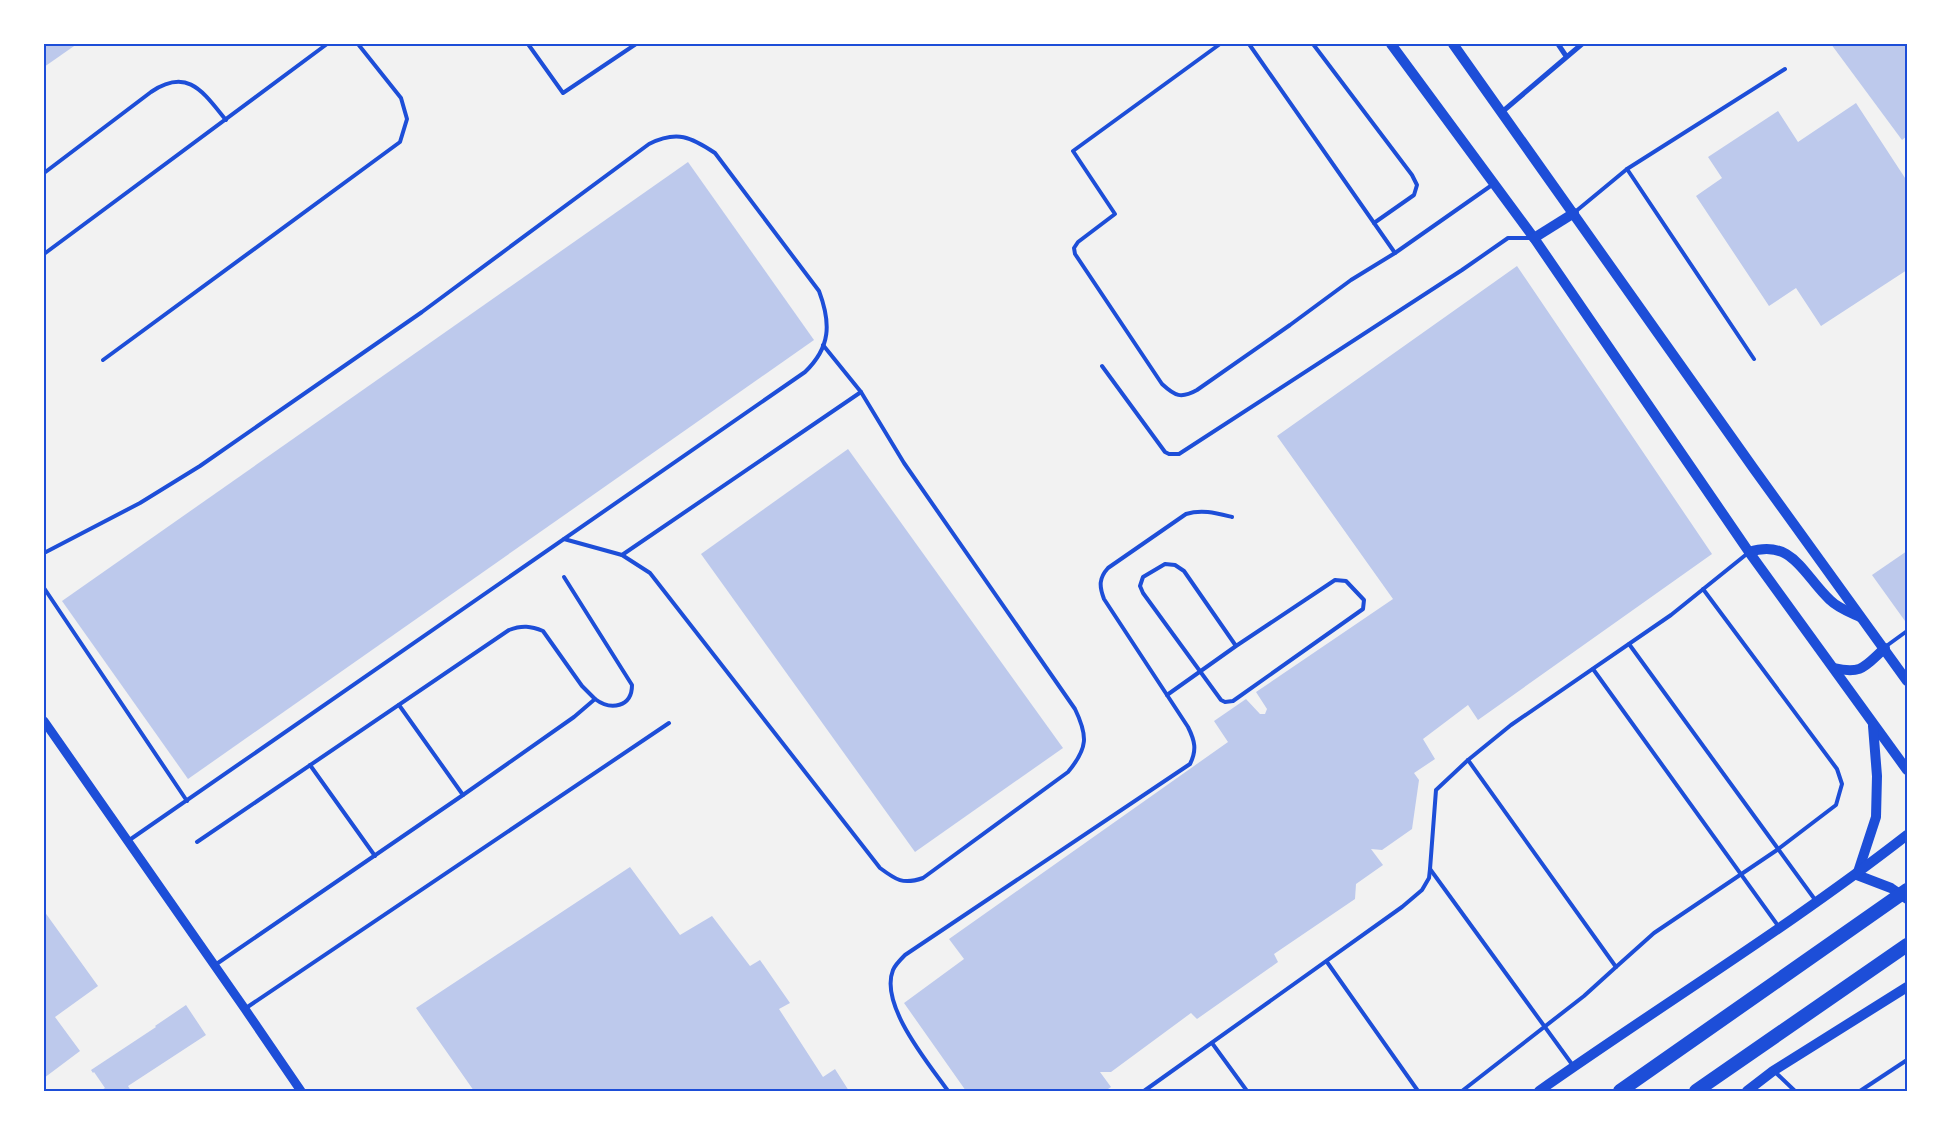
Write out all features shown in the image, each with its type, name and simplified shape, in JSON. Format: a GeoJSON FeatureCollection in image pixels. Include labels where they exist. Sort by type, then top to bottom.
{"type":"FeatureCollection","features":[{"type":"Feature","properties":{"kind":"highway"},"geometry":{"type":"LineString","coordinates":[[1620,1091],[1907,890]]}},
{"type":"Feature","properties":{"kind":"highway"},"geometry":{"type":"LineString","coordinates":[[1696,1091],[1907,945]]}},
{"type":"Feature","properties":{"kind":"main road"},"geometry":{"type":"LineString","coordinates":[[1391,44],[1534,238],[1750,552],[1907,770]]}},
{"type":"Feature","properties":{"kind":"main road"},"geometry":{"type":"LineString","coordinates":[[1453,44],[1754,469],[1907,681]]}},
{"type":"Feature","properties":{"kind":"main road"},"geometry":{"type":"LineString","coordinates":[[1534,238],[1574,213]]}},
{"type":"Feature","properties":{"kind":"main road"},"geometry":{"type":"LineString","coordinates":[[1750,552],[1763,547],[1782,551],[1793,559],[1836,606],[1863,619]]}},
{"type":"Feature","properties":{"kind":"main road"},"geometry":{"type":"LineString","coordinates":[[1834,668],[1856,671],[1870,662],[1885,648]]}},
{"type":"Feature","properties":{"kind":"main road"},"geometry":{"type":"LineString","coordinates":[[1857,874],[1876,817],[1878,776],[1873,724]]}},
{"type":"Feature","properties":{"kind":"main road"},"geometry":{"type":"LineString","coordinates":[[1539,1091],[1817,903],[1907,836]]}},
{"type":"Feature","properties":{"kind":"main road"},"geometry":{"type":"LineString","coordinates":[[1857,874],[1891,888],[1907,899]]}},
{"type":"Feature","properties":{"kind":"main road"},"geometry":{"type":"LineString","coordinates":[[1747,1091],[1773,1071],[1905,987]]}},
{"type":"Feature","properties":{"kind":"street"},"geometry":{"type":"LineString","coordinates":[[1558,44],[1566,56]]}},
{"type":"Feature","properties":{"kind":"street"},"geometry":{"type":"LineString","coordinates":[[1502,112],[1582,44]]}},
{"type":"Feature","properties":{"kind":"street"},"geometry":{"type":"LineString","coordinates":[[44,721],[300,1091]]}},
{"type":"Feature","properties":{"kind":"lane"},"geometry":{"type":"LineString","coordinates":[[44,254],[327,44]]}},
{"type":"Feature","properties":{"kind":"lane"},"geometry":{"type":"LineString","coordinates":[[103,360],[400,142],[407,119],[401,98],[358,44]]}},
{"type":"Feature","properties":{"kind":"lane"},"geometry":{"type":"LineString","coordinates":[[528,44],[563,93],[636,44]]}},
{"type":"Feature","properties":{"kind":"lane"},"geometry":{"type":"LineString","coordinates":[[1220,44],[1073,151],[1115,214],[1078,242],[1074,248],[1075,254],[1162,384],[1172,393],[1188,395],[1290,326],[1351,280],[1395,253],[1494,184]]}},
{"type":"Feature","properties":{"kind":"lane"},"geometry":{"type":"LineString","coordinates":[[1249,44],[1395,253]]}},
{"type":"Feature","properties":{"kind":"lane"},"geometry":{"type":"LineString","coordinates":[[1313,44],[1412,175],[1416,185],[1414,195],[1374,223]]}},
{"type":"Feature","properties":{"kind":"lane"},"geometry":{"type":"LineString","coordinates":[[1574,213],[1627,170],[1786,69]]}},
{"type":"Feature","properties":{"kind":"lane"},"geometry":{"type":"LineString","coordinates":[[44,173],[151,92],[167,83],[186,82],[197,86],[226,120]]}},
{"type":"Feature","properties":{"kind":"lane"},"geometry":{"type":"LineString","coordinates":[[44,552],[140,503],[200,466],[422,312],[649,144],[663,137],[681,135],[697,141],[716,153],[818,291],[826,310],[828,328],[823,345],[816,362],[805,372],[128,841]]}},
{"type":"Feature","properties":{"kind":"lane"},"geometry":{"type":"LineString","coordinates":[[1627,170],[1754,358]]}},
{"type":"Feature","properties":{"kind":"lane"},"geometry":{"type":"LineString","coordinates":[[1102,366],[1165,452],[1174,455],[1179,454],[1462,270],[1508,238],[1534,238]]}},
{"type":"Feature","properties":{"kind":"lane"},"geometry":{"type":"LineString","coordinates":[[564,539],[622,555],[650,573],[880,868],[892,877],[912,882],[923,878],[1068,772],[1084,748],[1085,735],[1075,709],[904,463],[861,392],[823,345]]}},
{"type":"Feature","properties":{"kind":"lane"},"geometry":{"type":"LineString","coordinates":[[622,555],[861,392]]}},
{"type":"Feature","properties":{"kind":"lane"},"geometry":{"type":"LineString","coordinates":[[948,1091],[904,1030],[890,989],[893,969],[905,955],[1190,764],[1194,756],[1194,740],[1104,599],[1100,590],[1102,575],[1108,568],[1186,514],[1205,511],[1232,517]]}},
{"type":"Feature","properties":{"kind":"lane"},"geometry":{"type":"LineString","coordinates":[[1144,1091],[1327,962],[1422,890],[1429,878],[1436,790],[1468,760],[1511,725],[1671,615],[1750,552]]}},
{"type":"Feature","properties":{"kind":"lane"},"geometry":{"type":"LineString","coordinates":[[1167,695],[1201,672],[1236,646],[1339,579],[1346,581],[1363,597],[1365,604],[1363,609],[1233,701],[1225,702],[1221,700],[1201,672],[1143,593],[1140,586],[1144,577],[1165,564],[1175,565],[1184,571],[1236,646]]}},
{"type":"Feature","properties":{"kind":"lane"},"geometry":{"type":"LineString","coordinates":[[197,842],[510,630],[525,626],[543,631],[582,686],[595,699],[606,705],[624,703],[630,698],[632,685],[564,577]]}},
{"type":"Feature","properties":{"kind":"lane"},"geometry":{"type":"LineString","coordinates":[[44,588],[187,801]]}},
{"type":"Feature","properties":{"kind":"lane"},"geometry":{"type":"LineString","coordinates":[[1462,1091],[1584,996],[1654,933],[1777,850],[1836,804],[1842,784],[1838,769],[1703,589]]}},
{"type":"Feature","properties":{"kind":"lane"},"geometry":{"type":"LineString","coordinates":[[1885,648],[1907,631]]}},
{"type":"Feature","properties":{"kind":"lane"},"geometry":{"type":"LineString","coordinates":[[1628,644],[1817,903]]}},
{"type":"Feature","properties":{"kind":"lane"},"geometry":{"type":"LineString","coordinates":[[1593,669],[1780,928]]}},
{"type":"Feature","properties":{"kind":"lane"},"geometry":{"type":"LineString","coordinates":[[214,966],[574,718],[595,699]]}},
{"type":"Feature","properties":{"kind":"lane"},"geometry":{"type":"LineString","coordinates":[[399,705],[463,795]]}},
{"type":"Feature","properties":{"kind":"lane"},"geometry":{"type":"LineString","coordinates":[[245,1009],[669,723]]}},
{"type":"Feature","properties":{"kind":"lane"},"geometry":{"type":"LineString","coordinates":[[1468,760],[1616,967]]}},
{"type":"Feature","properties":{"kind":"lane"},"geometry":{"type":"LineString","coordinates":[[310,766],[375,856]]}},
{"type":"Feature","properties":{"kind":"lane"},"geometry":{"type":"LineString","coordinates":[[1430,869],[1574,1067]]}},
{"type":"Feature","properties":{"kind":"lane"},"geometry":{"type":"LineString","coordinates":[[1327,962],[1418,1091]]}},
{"type":"Feature","properties":{"kind":"lane"},"geometry":{"type":"LineString","coordinates":[[1212,1043],[1247,1091]]}},
{"type":"Feature","properties":{"kind":"lane"},"geometry":{"type":"LineString","coordinates":[[1860,1091],[1907,1060]]}},
{"type":"Feature","properties":{"kind":"lane"},"geometry":{"type":"LineString","coordinates":[[1773,1071],[1795,1091]]}},
{"type":"Feature","properties":{"kind":"building"},"geometry":{"type":"Polygon","coordinates":[[[44,44],[77,44],[44,67],[44,44]]]}},
{"type":"Feature","properties":{"kind":"building"},"geometry":{"type":"Polygon","coordinates":[[[1831,44],[1907,44],[1907,136],[1902,140],[1831,44]]]}},
{"type":"Feature","properties":{"kind":"building"},"geometry":{"type":"Polygon","coordinates":[[[1856,103],[1907,181],[1907,270],[1821,326],[1796,288],[1769,306],[1696,196],[1722,178],[1708,157],[1778,111],[1798,142],[1856,103]]]}},
{"type":"Feature","properties":{"kind":"building"},"geometry":{"type":"Polygon","coordinates":[[[688,162],[814,340],[188,779],[62,601],[688,162]]]}},
{"type":"Feature","properties":{"kind":"building"},"geometry":{"type":"Polygon","coordinates":[[[1517,266],[1712,554],[1478,720],[1468,705],[1423,739],[1435,759],[1414,773],[1419,780],[1412,829],[1382,850],[1371,849],[1383,865],[1356,884],[1355,899],[1274,954],[1278,962],[1197,1019],[1191,1013],[1111,1072],[1100,1072],[1111,1087],[1105,1091],[966,1091],[904,1003],[964,959],[949,939],[1228,742],[1214,721],[1246,699],[1260,714],[1265,714],[1267,709],[1256,692],[1393,599],[1277,436],[1517,266]]]}},
{"type":"Feature","properties":{"kind":"building"},"geometry":{"type":"Polygon","coordinates":[[[848,449],[1063,748],[915,852],[701,554],[848,449]]]}},
{"type":"Feature","properties":{"kind":"building"},"geometry":{"type":"Polygon","coordinates":[[[1907,551],[1907,619],[1905,621],[1872,575],[1907,551]]]}},
{"type":"Feature","properties":{"kind":"building"},"geometry":{"type":"Polygon","coordinates":[[[630,867],[680,935],[712,916],[750,966],[760,960],[790,1003],[779,1009],[823,1077],[835,1069],[849,1091],[474,1091],[416,1008],[630,867]]]}},
{"type":"Feature","properties":{"kind":"building"},"geometry":{"type":"Polygon","coordinates":[[[44,911],[98,986],[55,1017],[80,1051],[44,1078],[44,911]]]}},
{"type":"Feature","properties":{"kind":"building"},"geometry":{"type":"Polygon","coordinates":[[[186,1005],[206,1035],[128,1086],[131,1091],[100,1091],[105,1088],[91,1070],[186,1005]]]}}]}
